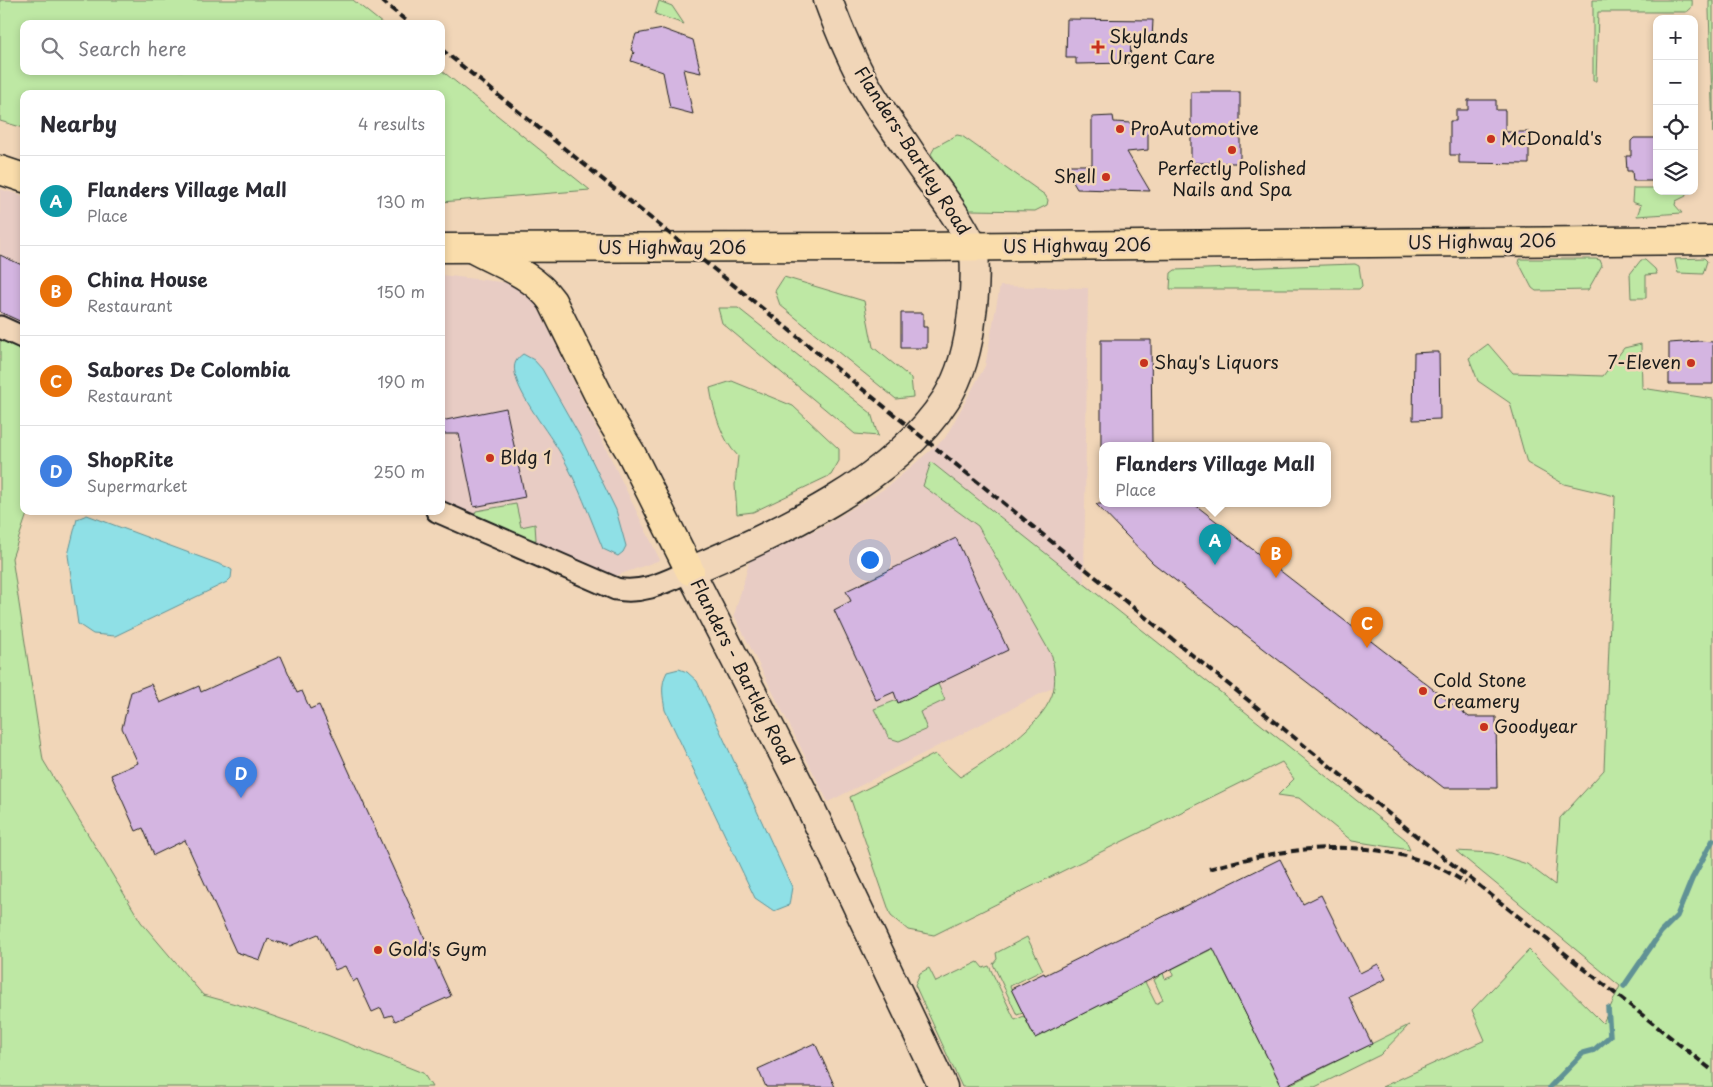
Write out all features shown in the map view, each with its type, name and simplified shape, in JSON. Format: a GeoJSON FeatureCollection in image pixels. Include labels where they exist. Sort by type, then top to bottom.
{"type":"FeatureCollection","features":[{"type":"Feature","properties":{"kind":"highway"},"geometry":{"type":"LineString","coordinates":[[0,170],[20,177]]}},
{"type":"Feature","properties":{"kind":"highway","name":"US Highway 206"},"geometry":{"type":"LineString","coordinates":[[445,248],[973,247],[1713,240]]}},
{"type":"Feature","properties":{"kind":"highway"},"geometry":{"type":"LineString","coordinates":[[472,249],[511,270],[529,277],[545,291],[552,301],[611,420],[631,453],[690,571]]}},
{"type":"Feature","properties":{"kind":"main road","name":"Flanders-Bartley Road"},"geometry":{"type":"LineString","coordinates":[[828,0],[846,47],[867,87],[973,247]]}},
{"type":"Feature","properties":{"kind":"main road","name":"Flanders - Bartley Road"},"geometry":{"type":"LineString","coordinates":[[943,1087],[803,792],[690,571],[839,497],[888,463],[925,426],[946,399],[961,368],[972,310],[973,247]]}},
{"type":"Feature","properties":{"kind":"street"},"geometry":{"type":"LineString","coordinates":[[0,327],[20,336]]}},
{"type":"Feature","properties":{"kind":"street"},"geometry":{"type":"LineString","coordinates":[[445,514],[616,589],[646,590],[690,571]]}},
{"type":"Feature","properties":{"kind":"shaded area"},"geometry":{"type":"Polygon","coordinates":[[[0,189],[20,195],[20,346],[0,338],[0,189]]]}},
{"type":"Feature","properties":{"kind":"shaded area"},"geometry":{"type":"Polygon","coordinates":[[[445,275],[527,285],[660,560],[613,577],[445,503],[445,275]]]}},
{"type":"Feature","properties":{"kind":"shaded area"},"geometry":{"type":"Polygon","coordinates":[[[1000,286],[1088,288],[1084,582],[1150,638],[828,802],[734,615],[750,560],[822,527],[887,487],[945,438],[985,366],[1000,286]]]}},
{"type":"Feature","properties":{"kind":"green space"},"geometry":{"type":"Polygon","coordinates":[[[0,0],[353,0],[378,20],[20,20],[20,75],[445,75],[445,73],[590,190],[445,202],[445,90],[20,90],[20,127],[0,121],[0,0]]]}},
{"type":"Feature","properties":{"kind":"green space"},"geometry":{"type":"Polygon","coordinates":[[[1593,0],[1692,0],[1692,4],[1686,12],[1598,12],[1596,81],[1593,81],[1593,0]]]}},
{"type":"Feature","properties":{"kind":"green space"},"geometry":{"type":"Polygon","coordinates":[[[1709,0],[1713,0],[1713,133],[1709,10],[1709,0]]]}},
{"type":"Feature","properties":{"kind":"green space"},"geometry":{"type":"Polygon","coordinates":[[[659,1],[672,6],[684,24],[655,14],[659,1]]]}},
{"type":"Feature","properties":{"kind":"green space"},"geometry":{"type":"Polygon","coordinates":[[[957,135],[962,136],[1045,195],[1048,200],[1047,205],[1035,211],[969,210],[931,154],[935,147],[957,135]]]}},
{"type":"Feature","properties":{"kind":"green space"},"geometry":{"type":"Polygon","coordinates":[[[1633,188],[1653,188],[1653,195],[1686,196],[1676,201],[1675,205],[1682,213],[1637,216],[1641,205],[1632,202],[1633,188]]]}},
{"type":"Feature","properties":{"kind":"green space"},"geometry":{"type":"Polygon","coordinates":[[[1704,258],[1707,261],[1703,274],[1678,273],[1675,259],[1704,258]]]}},
{"type":"Feature","properties":{"kind":"green space"},"geometry":{"type":"Polygon","coordinates":[[[1520,259],[1596,259],[1600,260],[1602,265],[1588,290],[1536,291],[1532,288],[1519,263],[1520,259]]]}},
{"type":"Feature","properties":{"kind":"green space"},"geometry":{"type":"Polygon","coordinates":[[[1641,260],[1645,260],[1655,269],[1657,274],[1646,275],[1646,298],[1631,298],[1630,274],[1641,260]]]}},
{"type":"Feature","properties":{"kind":"green space"},"geometry":{"type":"Polygon","coordinates":[[[1355,264],[1359,266],[1362,286],[1359,289],[1170,289],[1171,273],[1175,270],[1355,264]]]}},
{"type":"Feature","properties":{"kind":"green space"},"geometry":{"type":"Polygon","coordinates":[[[784,277],[864,301],[873,347],[911,378],[913,397],[896,399],[780,305],[775,291],[784,277]]]}},
{"type":"Feature","properties":{"kind":"green space"},"geometry":{"type":"Polygon","coordinates":[[[718,308],[738,308],[871,413],[878,436],[855,434],[722,323],[718,308]]]}},
{"type":"Feature","properties":{"kind":"green space"},"geometry":{"type":"Polygon","coordinates":[[[0,338],[20,346],[20,515],[27,515],[12,558],[43,760],[141,922],[203,995],[250,1008],[327,1035],[423,1073],[432,1087],[0,1087],[0,338]]]}},
{"type":"Feature","properties":{"kind":"green space"},"geometry":{"type":"Polygon","coordinates":[[[1488,344],[1513,373],[1603,376],[1624,348],[1641,344],[1642,388],[1713,399],[1713,1087],[1382,1087],[1485,1040],[1472,1010],[1529,950],[1603,1023],[1620,986],[1456,851],[1492,853],[1527,864],[1555,885],[1560,818],[1604,770],[1615,496],[1564,484],[1527,463],[1510,403],[1478,381],[1469,358],[1488,344]]]}},
{"type":"Feature","properties":{"kind":"green space"},"geometry":{"type":"Polygon","coordinates":[[[732,381],[793,406],[839,449],[839,461],[831,475],[753,512],[737,514],[735,485],[738,456],[727,442],[719,425],[710,388],[732,381]]]}},
{"type":"Feature","properties":{"kind":"green space"},"geometry":{"type":"Polygon","coordinates":[[[931,462],[1405,839],[1410,850],[1352,841],[1299,798],[1278,795],[1294,779],[1282,762],[934,935],[908,930],[891,916],[850,797],[935,754],[960,777],[1009,744],[1033,724],[1052,697],[1055,680],[1052,656],[978,526],[923,486],[931,462]]]}},
{"type":"Feature","properties":{"kind":"green space"},"geometry":{"type":"Polygon","coordinates":[[[516,504],[521,527],[535,524],[536,540],[530,541],[474,516],[476,511],[516,504]]]}},
{"type":"Feature","properties":{"kind":"green space"},"geometry":{"type":"Polygon","coordinates":[[[938,684],[945,700],[920,712],[927,729],[899,741],[889,738],[874,709],[938,684]]]}},
{"type":"Feature","properties":{"kind":"green space"},"geometry":{"type":"Polygon","coordinates":[[[1027,937],[1043,970],[1010,986],[1023,1013],[1017,1015],[993,964],[997,959],[996,953],[1027,937]]]}},
{"type":"Feature","properties":{"kind":"green space"},"geometry":{"type":"Polygon","coordinates":[[[1218,946],[1221,964],[1282,1087],[962,1087],[915,985],[920,973],[929,968],[936,982],[978,962],[983,968],[989,966],[1015,1020],[1024,1016],[1035,1038],[1145,982],[1156,1004],[1163,1000],[1154,980],[1163,973],[1165,979],[1173,976],[1172,969],[1218,946]]]}},
{"type":"Feature","properties":{"kind":"green space"},"geometry":{"type":"Polygon","coordinates":[[[1409,1025],[1380,1055],[1315,1087],[1285,1087],[1409,1025]]]}},
{"type":"Feature","properties":{"kind":"water"},"geometry":{"type":"Polygon","coordinates":[[[523,354],[534,360],[542,369],[581,438],[616,510],[626,546],[618,556],[603,549],[567,465],[517,382],[514,367],[517,360],[523,354]]]}},
{"type":"Feature","properties":{"kind":"water"},"geometry":{"type":"Polygon","coordinates":[[[87,515],[227,567],[232,570],[231,578],[227,582],[115,636],[93,634],[78,624],[68,555],[77,519],[87,515]]]}},
{"type":"Feature","properties":{"kind":"water"},"geometry":{"type":"Polygon","coordinates":[[[679,669],[687,672],[697,681],[792,887],[789,905],[774,911],[755,898],[665,710],[663,682],[667,672],[679,669]]]}},
{"type":"Feature","properties":{"kind":"building","name":"Skylands Urgent Care"},"geometry":{"type":"Polygon","coordinates":[[[1067,19],[1153,20],[1152,39],[1131,38],[1130,63],[1076,64],[1076,58],[1066,58],[1067,19]]]}},
{"type":"Feature","properties":{"kind":"building"},"geometry":{"type":"Polygon","coordinates":[[[663,29],[693,40],[701,73],[683,69],[693,114],[670,108],[663,72],[631,61],[634,52],[631,50],[636,34],[663,29]]]}},
{"type":"Feature","properties":{"kind":"building"},"geometry":{"type":"Polygon","coordinates":[[[1191,92],[1240,92],[1240,163],[1191,163],[1191,92]]]}},
{"type":"Feature","properties":{"kind":"building","name":"McDonald's"},"geometry":{"type":"Polygon","coordinates":[[[1468,100],[1496,100],[1496,110],[1505,110],[1505,132],[1529,132],[1529,164],[1459,163],[1459,155],[1450,155],[1450,121],[1456,121],[1456,110],[1468,110],[1468,100]]]}},
{"type":"Feature","properties":{"kind":"building"},"geometry":{"type":"Polygon","coordinates":[[[1113,116],[1114,122],[1148,124],[1148,150],[1127,152],[1150,191],[1077,189],[1063,165],[1092,165],[1092,117],[1113,116]]]}},
{"type":"Feature","properties":{"kind":"building"},"geometry":{"type":"Polygon","coordinates":[[[1634,138],[1653,138],[1653,181],[1633,181],[1632,171],[1627,171],[1626,156],[1631,156],[1631,141],[1634,138]]]}},
{"type":"Feature","properties":{"kind":"building"},"geometry":{"type":"Polygon","coordinates":[[[0,255],[20,264],[20,321],[0,312],[0,255]]]}},
{"type":"Feature","properties":{"kind":"building"},"geometry":{"type":"Polygon","coordinates":[[[901,313],[923,313],[923,327],[927,327],[927,348],[901,348],[901,313]]]}},
{"type":"Feature","properties":{"kind":"building"},"geometry":{"type":"Polygon","coordinates":[[[1101,340],[1151,340],[1152,442],[1101,442],[1101,340]]]}},
{"type":"Feature","properties":{"kind":"building","name":"7-Eleven"},"geometry":{"type":"Polygon","coordinates":[[[1713,342],[1713,384],[1669,384],[1669,343],[1713,342]]]}},
{"type":"Feature","properties":{"kind":"building"},"geometry":{"type":"Polygon","coordinates":[[[1439,352],[1440,419],[1413,420],[1414,353],[1439,352]]]}},
{"type":"Feature","properties":{"kind":"building","name":"Bldg 1"},"geometry":{"type":"Polygon","coordinates":[[[506,408],[525,497],[474,507],[459,434],[445,434],[445,420],[506,408]]]}},
{"type":"Feature","properties":{"kind":"building"},"geometry":{"type":"Polygon","coordinates":[[[1096,504],[1099,504],[1099,507],[1198,507],[1469,717],[1496,717],[1497,788],[1444,788],[1153,563],[1096,504]]]}},
{"type":"Feature","properties":{"kind":"building"},"geometry":{"type":"Polygon","coordinates":[[[956,538],[1008,650],[898,703],[894,692],[876,700],[834,610],[851,601],[846,591],[956,538]]]}},
{"type":"Feature","properties":{"kind":"building"},"geometry":{"type":"Polygon","coordinates":[[[281,656],[297,693],[302,691],[310,709],[319,705],[451,996],[395,1021],[392,1015],[385,1017],[381,1008],[372,1012],[357,979],[353,982],[345,966],[335,970],[318,934],[290,946],[268,939],[260,960],[236,952],[185,840],[154,855],[143,828],[136,831],[111,775],[138,763],[122,728],[131,692],[151,684],[160,703],[199,686],[201,692],[281,656]]]}},
{"type":"Feature","properties":{"kind":"building"},"geometry":{"type":"Polygon","coordinates":[[[1280,859],[1303,904],[1321,895],[1360,973],[1378,964],[1386,979],[1349,997],[1372,1044],[1282,1087],[1213,948],[1035,1038],[1011,989],[1044,973],[1045,975],[1280,859]]]}},
{"type":"Feature","properties":{"kind":"building"},"geometry":{"type":"Polygon","coordinates":[[[815,1043],[835,1087],[766,1087],[758,1069],[815,1043]]]}},
{"type":"Feature","properties":{"kind":"waterway"},"geometry":{"type":"LineString","coordinates":[[1624,986],[1661,932],[1677,916],[1692,879],[1713,840]]}},
{"type":"Feature","properties":{"kind":"waterway"},"geometry":{"type":"LineString","coordinates":[[1550,1087],[1583,1053],[1594,1050],[1610,1036],[1608,1008]]}},
{"type":"Feature","properties":{"kind":"railway"},"geometry":{"type":"LineString","coordinates":[[381,0],[405,20]]}},
{"type":"Feature","properties":{"kind":"railway"},"geometry":{"type":"LineString","coordinates":[[445,52],[1409,830],[1713,1071]]}},
{"type":"Feature","properties":{"kind":"railway"},"geometry":{"type":"LineString","coordinates":[[1209,869],[1273,854],[1306,849],[1340,848],[1373,850],[1405,856],[1436,867],[1466,883]]}},
{"type":"Feature","properties":{"kind":"place","name":"Skylands Urgent Care"},"geometry":{"type":"Point","coordinates":[1098,47]}},
{"type":"Feature","properties":{"kind":"place","name":"ProAutomotive"},"geometry":{"type":"Point","coordinates":[1120,129]}},
{"type":"Feature","properties":{"kind":"place","name":"McDonald's"},"geometry":{"type":"Point","coordinates":[1491,139]}},
{"type":"Feature","properties":{"kind":"place","name":"Perfectly Polished Nails and Spa"},"geometry":{"type":"Point","coordinates":[1232,150]}},
{"type":"Feature","properties":{"kind":"place","name":"Shell"},"geometry":{"type":"Point","coordinates":[1106,177]}},
{"type":"Feature","properties":{"kind":"place","name":"Shay's Liquors"},"geometry":{"type":"Point","coordinates":[1144,363]}},
{"type":"Feature","properties":{"kind":"place","name":"7-Eleven"},"geometry":{"type":"Point","coordinates":[1691,363]}},
{"type":"Feature","properties":{"kind":"place","name":"Bldg 1"},"geometry":{"type":"Point","coordinates":[490,458]}},
{"type":"Feature","properties":{"kind":"place","name":"Flanders Village Mall"},"geometry":{"type":"Point","coordinates":[1215,565]}},
{"type":"Feature","properties":{"kind":"place","name":"China House"},"geometry":{"type":"Point","coordinates":[1276,578]}},
{"type":"Feature","properties":{"kind":"place","name":"Sabores De Colombia"},"geometry":{"type":"Point","coordinates":[1367,648]}},
{"type":"Feature","properties":{"kind":"place","name":"Cold Stone Creamery"},"geometry":{"type":"Point","coordinates":[1423,691]}},
{"type":"Feature","properties":{"kind":"place","name":"Goodyear"},"geometry":{"type":"Point","coordinates":[1484,727]}},
{"type":"Feature","properties":{"kind":"place","name":"ShopRite"},"geometry":{"type":"Point","coordinates":[241,798]}},
{"type":"Feature","properties":{"kind":"place","name":"Gold's Gym"},"geometry":{"type":"Point","coordinates":[378,950]}}]}
